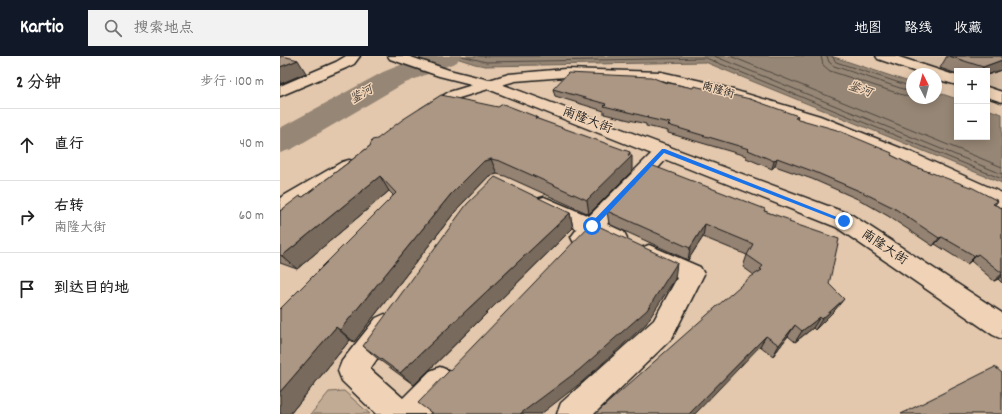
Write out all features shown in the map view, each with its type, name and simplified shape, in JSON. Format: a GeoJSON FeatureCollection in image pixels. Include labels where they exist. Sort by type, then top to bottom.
{"type":"FeatureCollection","features":[{"type":"Feature","properties":{"kind":"street"},"geometry":{"type":"LineString","coordinates":[[280,91],[341,65],[349,61],[353,56]]}},
{"type":"Feature","properties":{"kind":"street"},"geometry":{"type":"LineString","coordinates":[[395,56],[448,72]]}},
{"type":"Feature","properties":{"kind":"street"},"geometry":{"type":"LineString","coordinates":[[414,56],[448,72]]}},
{"type":"Feature","properties":{"kind":"street"},"geometry":{"type":"LineString","coordinates":[[883,56],[918,68]]}},
{"type":"Feature","properties":{"kind":"street","name":"南隆大街"},"geometry":{"type":"LineString","coordinates":[[448,72],[492,83],[844,221],[1002,327]]}},
{"type":"Feature","properties":{"kind":"street","name":"南隆街"},"geometry":{"type":"LineString","coordinates":[[411,122],[454,96],[514,77],[565,73],[661,76],[705,86],[821,123],[921,163],[1002,202]]}},
{"type":"Feature","properties":{"kind":"street"},"geometry":{"type":"LineString","coordinates":[[942,76],[954,80]]}},
{"type":"Feature","properties":{"kind":"street"},"geometry":{"type":"LineString","coordinates":[[990,93],[1002,97]]}},
{"type":"Feature","properties":{"kind":"street"},"geometry":{"type":"LineString","coordinates":[[564,255],[664,151]]}},
{"type":"Feature","properties":{"kind":"street"},"geometry":{"type":"LineString","coordinates":[[280,208],[360,158]]}},
{"type":"Feature","properties":{"kind":"street"},"geometry":{"type":"LineString","coordinates":[[524,195],[692,274],[663,329],[572,414]]}},
{"type":"Feature","properties":{"kind":"street"},"geometry":{"type":"LineString","coordinates":[[398,309],[352,371],[398,414]]}},
{"type":"Feature","properties":{"kind":"street"},"geometry":{"type":"LineString","coordinates":[[408,414],[458,363]]}},
{"type":"Feature","properties":{"kind":"shaded area"},"geometry":{"type":"Polygon","coordinates":[[[883,56],[1002,56],[1002,97],[990,93],[990,68],[954,68],[954,80],[942,76],[942,68],[919,68],[883,56]]]}},
{"type":"Feature","properties":{"kind":"shaded area"},"geometry":{"type":"Polygon","coordinates":[[[344,391],[370,414],[311,414],[329,392],[344,391]]]}},
{"type":"Feature","properties":{"kind":"water"},"geometry":{"type":"Polygon","coordinates":[[[450,56],[831,56],[906,81],[906,104],[942,104],[942,94],[954,98],[954,140],[990,140],[990,110],[1002,114],[1002,183],[705,62],[485,66],[450,56]]]}},
{"type":"Feature","properties":{"kind":"building"},"geometry":{"type":"Polygon","coordinates":[[[280,56],[283,56],[298,60],[280,67],[280,56]]]}},
{"type":"Feature","properties":{"kind":"building"},"geometry":{"type":"Polygon","coordinates":[[[949,56],[1002,56],[1002,60],[983,67],[949,56]]]}},
{"type":"Feature","properties":{"kind":"building"},"geometry":{"type":"Polygon","coordinates":[[[568,73],[651,77],[664,82],[693,88],[694,86],[750,99],[798,116],[795,118],[837,130],[892,153],[891,155],[913,166],[973,188],[998,201],[993,204],[1002,208],[1002,273],[978,254],[975,256],[942,237],[939,238],[894,208],[864,193],[815,172],[777,158],[774,161],[748,150],[749,149],[668,125],[670,123],[604,106],[606,104],[553,89],[568,73]]]}},
{"type":"Feature","properties":{"kind":"building"},"geometry":{"type":"Polygon","coordinates":[[[441,95],[498,107],[503,104],[537,117],[535,118],[630,152],[628,155],[632,156],[587,200],[500,161],[491,159],[484,161],[451,194],[340,330],[336,327],[280,392],[280,309],[396,193],[380,176],[282,256],[280,255],[280,211],[300,196],[303,197],[370,146],[372,140],[377,139],[402,120],[441,95]]]}},
{"type":"Feature","properties":{"kind":"building"},"geometry":{"type":"Polygon","coordinates":[[[651,165],[765,209],[764,211],[790,220],[789,222],[839,239],[829,284],[844,299],[822,319],[820,317],[802,331],[795,325],[779,345],[766,336],[689,414],[595,414],[749,278],[762,270],[760,269],[763,266],[747,255],[753,244],[705,224],[690,248],[607,211],[651,165]]]}},
{"type":"Feature","properties":{"kind":"building"},"geometry":{"type":"Polygon","coordinates":[[[495,177],[570,213],[400,373],[363,346],[467,204],[495,177]]]}},
{"type":"Feature","properties":{"kind":"building"},"geometry":{"type":"Polygon","coordinates":[[[592,223],[677,263],[647,310],[579,370],[520,414],[433,414],[418,403],[592,223]]]}},
{"type":"Feature","properties":{"kind":"building"},"geometry":{"type":"Polygon","coordinates":[[[995,367],[1002,373],[1002,414],[901,414],[995,367]]]}},
{"type":"Feature","properties":{"kind":"waterway","name":"鉴河"},"geometry":{"type":"LineString","coordinates":[[280,142],[393,78],[447,56]]}},
{"type":"Feature","properties":{"kind":"route"},"geometry":{"type":"LineString","coordinates":[[592,226],[664,151],[844,221]]}}]}
